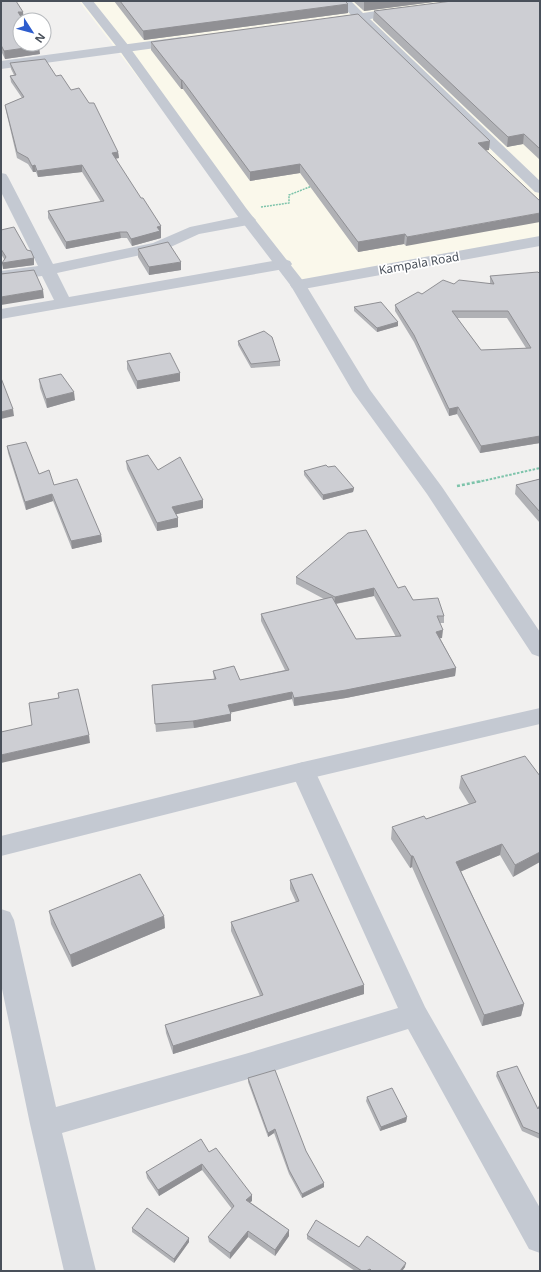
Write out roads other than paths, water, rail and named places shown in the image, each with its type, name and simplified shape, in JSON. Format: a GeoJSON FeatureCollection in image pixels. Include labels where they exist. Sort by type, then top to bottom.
{"type":"FeatureCollection","features":[{"type":"Feature","properties":{"kind":"street"},"geometry":{"type":"LineString","coordinates":[[87,1],[124,48],[244,215],[284,264],[362,392],[435,491],[540,649]]}},
{"type":"Feature","properties":{"kind":"street"},"geometry":{"type":"LineString","coordinates":[[344,1],[540,189]]}},
{"type":"Feature","properties":{"kind":"street"},"geometry":{"type":"LineString","coordinates":[[321,22],[412,10]]}},
{"type":"Feature","properties":{"kind":"street"},"geometry":{"type":"LineString","coordinates":[[1,65],[195,39]]}},
{"type":"Feature","properties":{"kind":"street"},"geometry":{"type":"LineString","coordinates":[[1,177],[64,303]]}},
{"type":"Feature","properties":{"kind":"street"},"geometry":{"type":"LineString","coordinates":[[1,276],[48,270],[158,247],[195,230],[244,215]]}},
{"type":"Feature","properties":{"kind":"street"},"geometry":{"type":"LineString","coordinates":[[534,242],[540,256]]}},
{"type":"Feature","properties":{"kind":"street","name":"Kampala Road"},"geometry":{"type":"LineString","coordinates":[[298,285],[534,242]]}},
{"type":"Feature","properties":{"kind":"street"},"geometry":{"type":"LineString","coordinates":[[1,314],[284,264]]}},
{"type":"Feature","properties":{"kind":"street"},"geometry":{"type":"LineString","coordinates":[[1,846],[303,771],[540,716]]}},
{"type":"Feature","properties":{"kind":"street"},"geometry":{"type":"LineString","coordinates":[[303,771],[415,1015],[540,1238]]}},
{"type":"Feature","properties":{"kind":"street"},"geometry":{"type":"LineString","coordinates":[[1,920],[45,1124],[80,1271]]}},
{"type":"Feature","properties":{"kind":"street"},"geometry":{"type":"LineString","coordinates":[[45,1124],[245,1067],[415,1015]]}}]}
